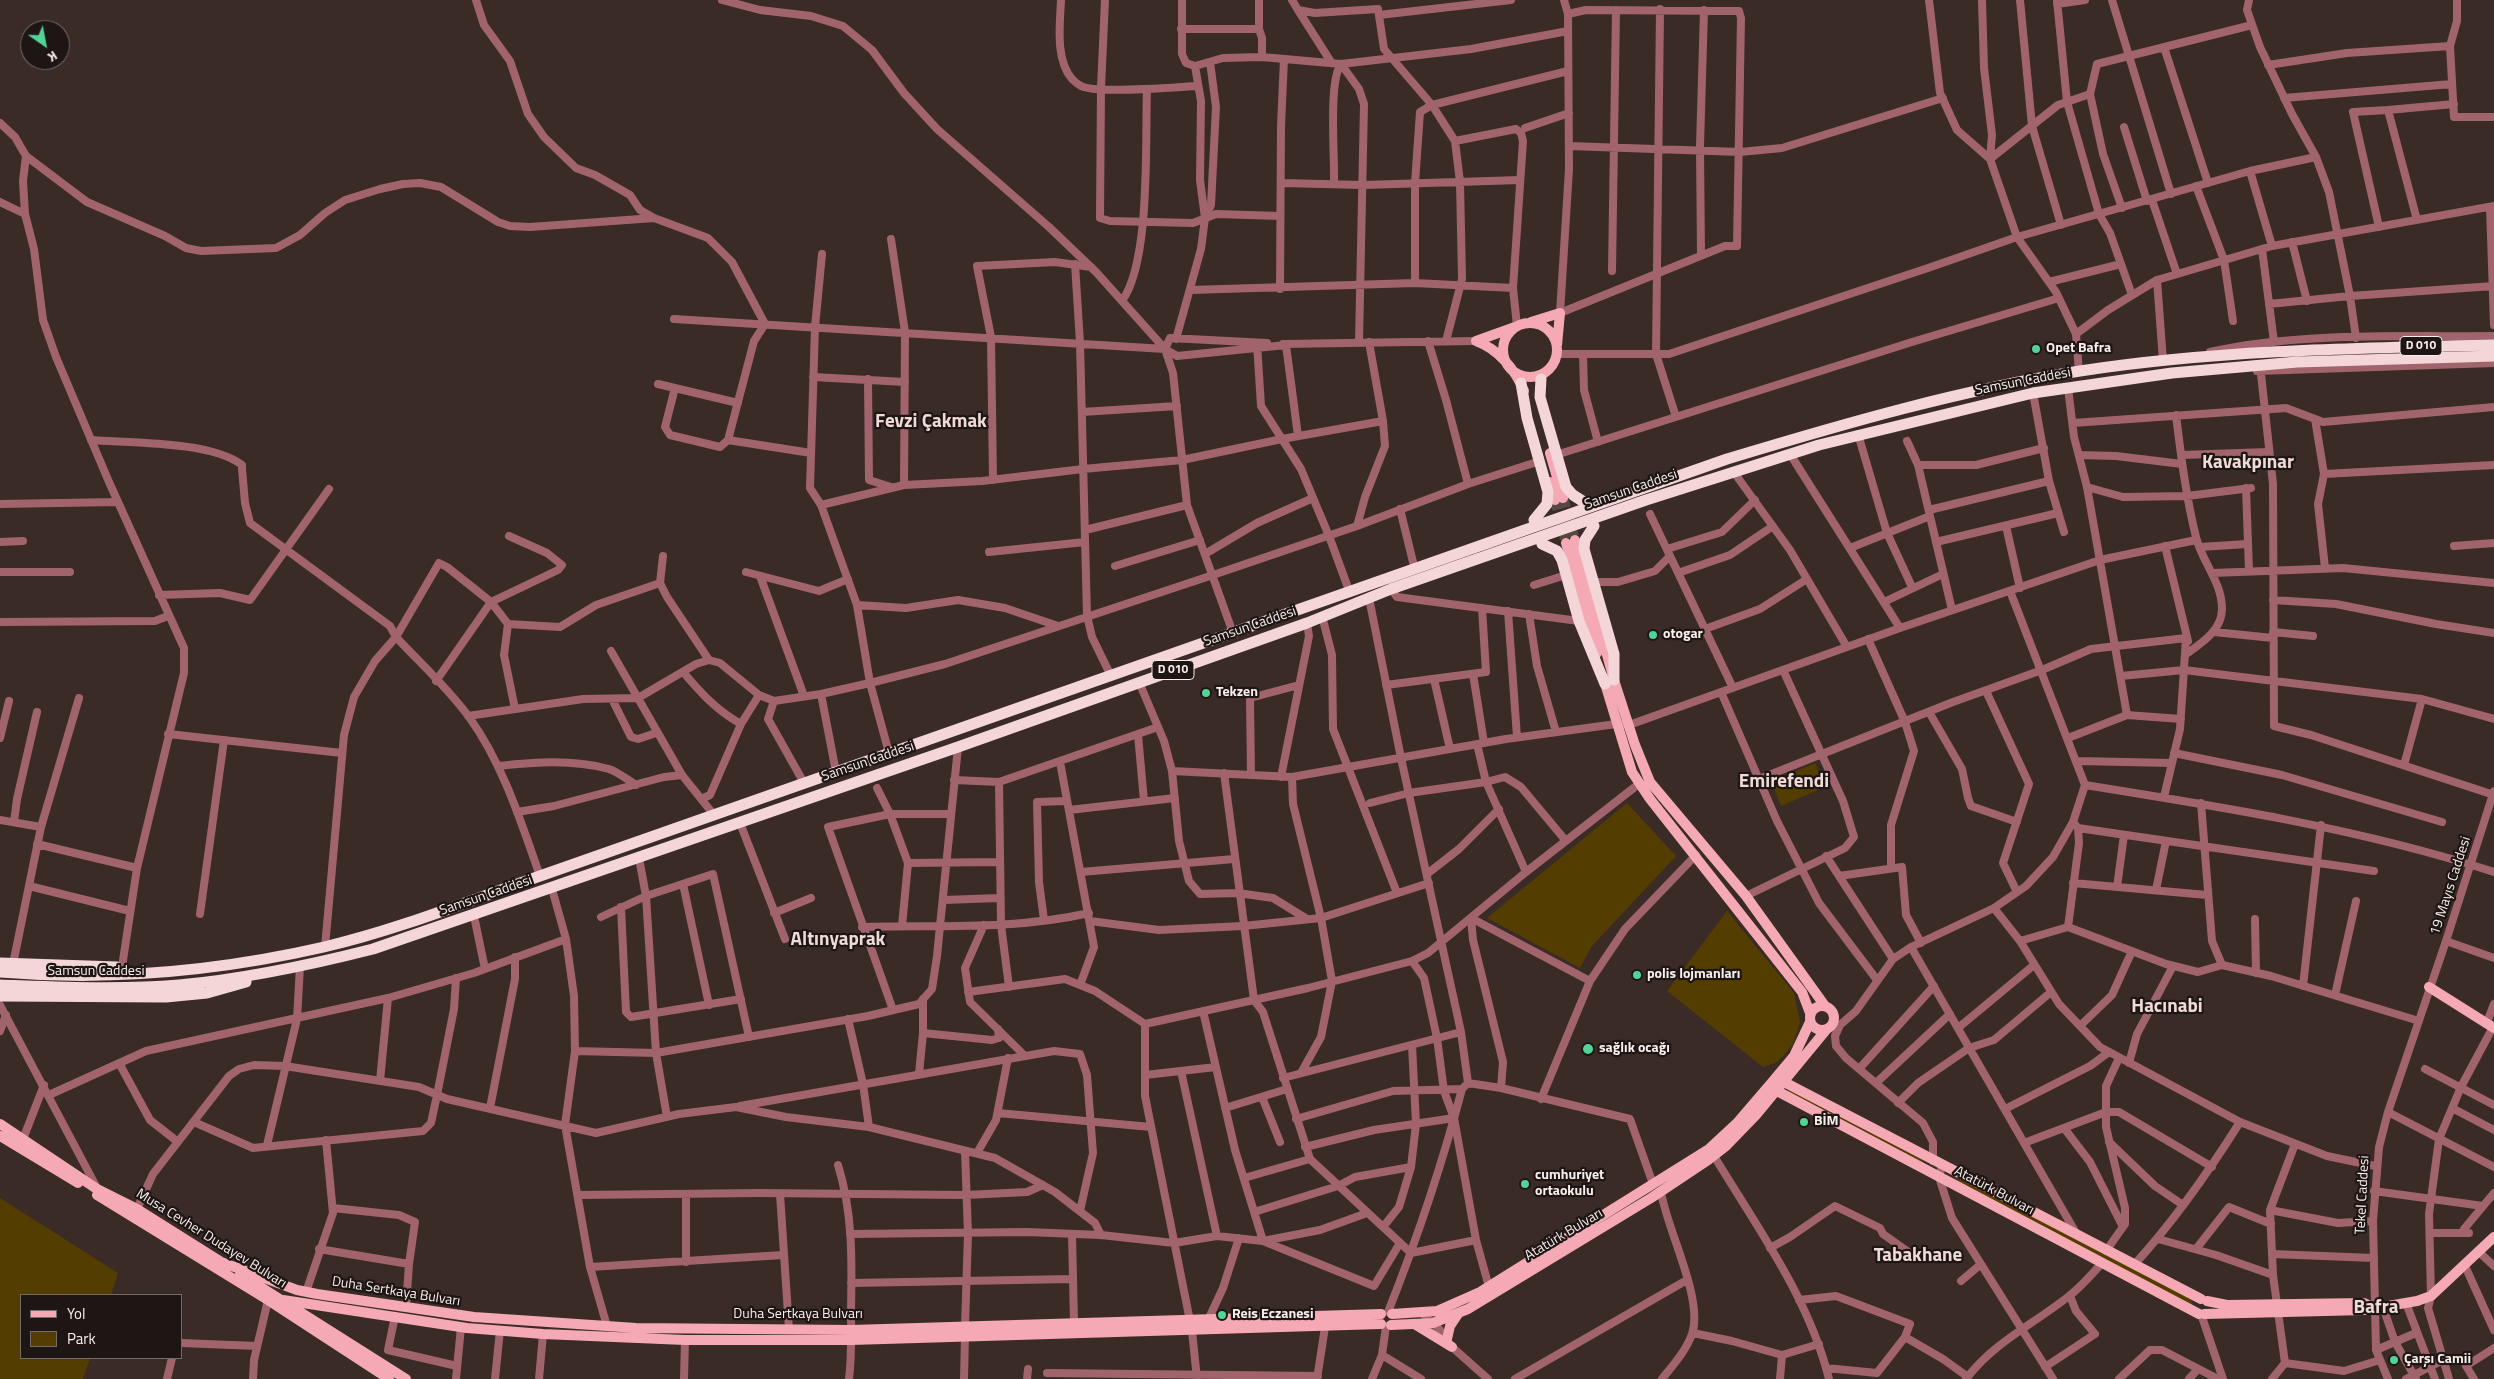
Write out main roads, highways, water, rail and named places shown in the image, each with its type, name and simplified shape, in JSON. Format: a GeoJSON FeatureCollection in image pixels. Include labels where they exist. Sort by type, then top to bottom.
{"type":"FeatureCollection","features":[{"type":"Feature","properties":{"kind":"highway","name":"Samsun Caddesi"},"geometry":{"type":"LineString","coordinates":[[0,986],[83,988],[169,986],[209,982],[300,966],[373,949],[552,889],[1307,623],[1369,598],[1388,584],[1727,459],[1913,406],[2079,372],[2182,358],[2275,350],[2494,345]]}},
{"type":"Feature","properties":{"kind":"highway","name":"Samsun Caddesi"},"geometry":{"type":"LineString","coordinates":[[0,972],[125,974],[203,968],[325,946],[404,924],[888,753],[1350,593],[1388,584],[1733,471],[1858,434],[2033,393],[2207,370],[2260,368],[2350,360],[2494,356]]}},
{"type":"Feature","properties":{"kind":"highway"},"geometry":{"type":"LineString","coordinates":[[1541,379],[1540,397],[1566,487],[1573,495],[1584,502]]}},
{"type":"Feature","properties":{"kind":"highway"},"geometry":{"type":"LineString","coordinates":[[1521,383],[1527,418],[1548,492],[1547,504],[1534,520]]}},
{"type":"Feature","properties":{"kind":"highway"},"geometry":{"type":"LineString","coordinates":[[1388,584],[1413,562],[1704,460],[1727,459]]}},
{"type":"Feature","properties":{"kind":"highway"},"geometry":{"type":"LineString","coordinates":[[1388,584],[1417,588],[1724,481],[1733,471]]}},
{"type":"Feature","properties":{"kind":"highway"},"geometry":{"type":"LineString","coordinates":[[1594,526],[1585,540],[1584,549],[1614,654],[1610,682]]}},
{"type":"Feature","properties":{"kind":"highway"},"geometry":{"type":"LineString","coordinates":[[1542,544],[1557,551],[1579,621],[1610,682]]}},
{"type":"Feature","properties":{"kind":"highway"},"geometry":{"type":"LineString","coordinates":[[0,964],[122,967],[251,960]]}},
{"type":"Feature","properties":{"kind":"highway"},"geometry":{"type":"LineString","coordinates":[[0,996],[166,997],[207,993],[300,966]]}},
{"type":"Feature","properties":{"kind":"main road"},"geometry":{"type":"LineString","coordinates":[[1560,313],[1557,354],[1541,379],[1535,398],[1559,499],[1521,383],[1497,353],[1476,341],[1519,325],[1560,313]]}},
{"type":"Feature","properties":{"kind":"main road"},"geometry":{"type":"LineString","coordinates":[[1548,369],[1532,376],[1516,372],[1509,367],[1503,351],[1504,342],[1514,328],[1531,323],[1547,329],[1556,344],[1557,354]]}},
{"type":"Feature","properties":{"kind":"main road"},"geometry":{"type":"LineString","coordinates":[[1570,542],[1610,682],[1650,782],[1746,896],[1824,1006],[1833,1013],[1833,1026],[1819,1030],[1813,1027],[1802,992],[1632,772],[1616,724],[1610,682]]}},
{"type":"Feature","properties":{"kind":"main road"},"geometry":{"type":"LineString","coordinates":[[2429,987],[2491,1026]]}},
{"type":"Feature","properties":{"kind":"main road"},"geometry":{"type":"LineString","coordinates":[[1810,1017],[1816,1007],[1824,1006]]}},
{"type":"Feature","properties":{"kind":"main road","name":"Duha Sertkaya Bulvarı"},"geometry":{"type":"LineString","coordinates":[[268,1300],[283,1300],[461,1327],[543,1334],[685,1340],[965,1331],[1192,1331],[1325,1326],[1423,1314],[1451,1306],[1489,1287],[1652,1184],[1711,1152],[1794,1056],[1810,1017]]}},
{"type":"Feature","properties":{"kind":"main road","name":"Atatürk Bulvarı"},"geometry":{"type":"LineString","coordinates":[[1386,1319],[1416,1325],[1434,1323],[1458,1314],[1661,1192],[1744,1128],[1833,1026]]}},
{"type":"Feature","properties":{"kind":"main road"},"geometry":{"type":"LineString","coordinates":[[1777,1091],[1773,1081],[1784,1082],[2134,1266],[2204,1300],[2227,1305],[2278,1309]]}},
{"type":"Feature","properties":{"kind":"main road","name":"Atatürk Bulvarı"},"geometry":{"type":"LineString","coordinates":[[1777,1091],[2201,1314],[2278,1309],[2365,1310],[2406,1303],[2431,1296],[2494,1237]]}},
{"type":"Feature","properties":{"kind":"main road","name":"Musa Cevher Dudayev Bulvarı"},"geometry":{"type":"LineString","coordinates":[[0,1124],[97,1189],[137,1209],[406,1379]]}},
{"type":"Feature","properties":{"kind":"main road","name":"Musa Cevher Dudayev Bulvarı"},"geometry":{"type":"LineString","coordinates":[[0,1136],[268,1300],[389,1379]]}},
{"type":"Feature","properties":{"kind":"main road"},"geometry":{"type":"LineString","coordinates":[[1652,1184],[1661,1192]]}},
{"type":"Feature","properties":{"kind":"main road"},"geometry":{"type":"LineString","coordinates":[[1651,1198],[1652,1184]]}},
{"type":"Feature","properties":{"kind":"main road","name":"Duha Sertkaya Bulvarı"},"geometry":{"type":"LineString","coordinates":[[221,1262],[306,1292],[474,1317],[607,1326],[789,1329],[851,1335]]}},
{"type":"Feature","properties":{"kind":"main road"},"geometry":{"type":"LineString","coordinates":[[2201,1314],[2195,1305],[2204,1300]]}},
{"type":"Feature","properties":{"kind":"main road"},"geometry":{"type":"LineString","coordinates":[[400,1317],[406,1307]]}},
{"type":"Feature","properties":{"kind":"main road"},"geometry":{"type":"LineString","coordinates":[[1416,1325],[1449,1343],[1450,1326],[1458,1314]]}},
{"type":"Feature","properties":{"kind":"main road","name":"Duha Sertkaya Bulvarı"},"geometry":{"type":"LineString","coordinates":[[965,1331],[1074,1323],[1190,1320],[1386,1319]]}},
{"type":"Feature","properties":{"kind":"main road"},"geometry":{"type":"LineString","coordinates":[[543,1322],[543,1334]]}},
{"type":"Feature","properties":{"kind":"tunnel"},"geometry":{"type":"LineString","coordinates":[[1563,498],[1575,540]]}},
{"type":"Feature","properties":{"kind":"tunnel"},"geometry":{"type":"LineString","coordinates":[[1555,500],[1566,543]]}},
{"type":"Feature","properties":{"kind":"place","name":"Opet Bafra"},"geometry":{"type":"Point","coordinates":[2036,349]}},
{"type":"Feature","properties":{"kind":"place","name":"otogar"},"geometry":{"type":"Point","coordinates":[1653,635]}},
{"type":"Feature","properties":{"kind":"place","name":"Tekzen"},"geometry":{"type":"Point","coordinates":[1206,693]}},
{"type":"Feature","properties":{"kind":"place","name":"polis lojmanları"},"geometry":{"type":"Point","coordinates":[1637,975]}},
{"type":"Feature","properties":{"kind":"place","name":"sağlık ocağı"},"geometry":{"type":"Point","coordinates":[1588,1049]}},
{"type":"Feature","properties":{"kind":"place","name":"BİM"},"geometry":{"type":"Point","coordinates":[1804,1122]}},
{"type":"Feature","properties":{"kind":"place","name":"cumhuriyet ortaokulu"},"geometry":{"type":"Point","coordinates":[1525,1184]}},
{"type":"Feature","properties":{"kind":"place","name":"Reis Eczanesi"},"geometry":{"type":"Point","coordinates":[1222,1315]}},
{"type":"Feature","properties":{"kind":"place","name":"Çarşı Camii"},"geometry":{"type":"Point","coordinates":[2394,1360]}},
{"type":"Feature","properties":{"kind":"district","name":"Fevzi Çakmak"},"geometry":{"type":"Point","coordinates":[931,422]}},
{"type":"Feature","properties":{"kind":"district","name":"Kavakpınar"},"geometry":{"type":"Point","coordinates":[2248,463]}},
{"type":"Feature","properties":{"kind":"district","name":"Emirefendi"},"geometry":{"type":"Point","coordinates":[1784,782]}},
{"type":"Feature","properties":{"kind":"district","name":"Altınyaprak"},"geometry":{"type":"Point","coordinates":[838,940]}},
{"type":"Feature","properties":{"kind":"district","name":"Hacınabi"},"geometry":{"type":"Point","coordinates":[2167,1007]}},
{"type":"Feature","properties":{"kind":"district","name":"Tabakhane"},"geometry":{"type":"Point","coordinates":[1918,1256]}},
{"type":"Feature","properties":{"kind":"district","name":"Bafra"},"geometry":{"type":"Point","coordinates":[2376,1308]}}]}
